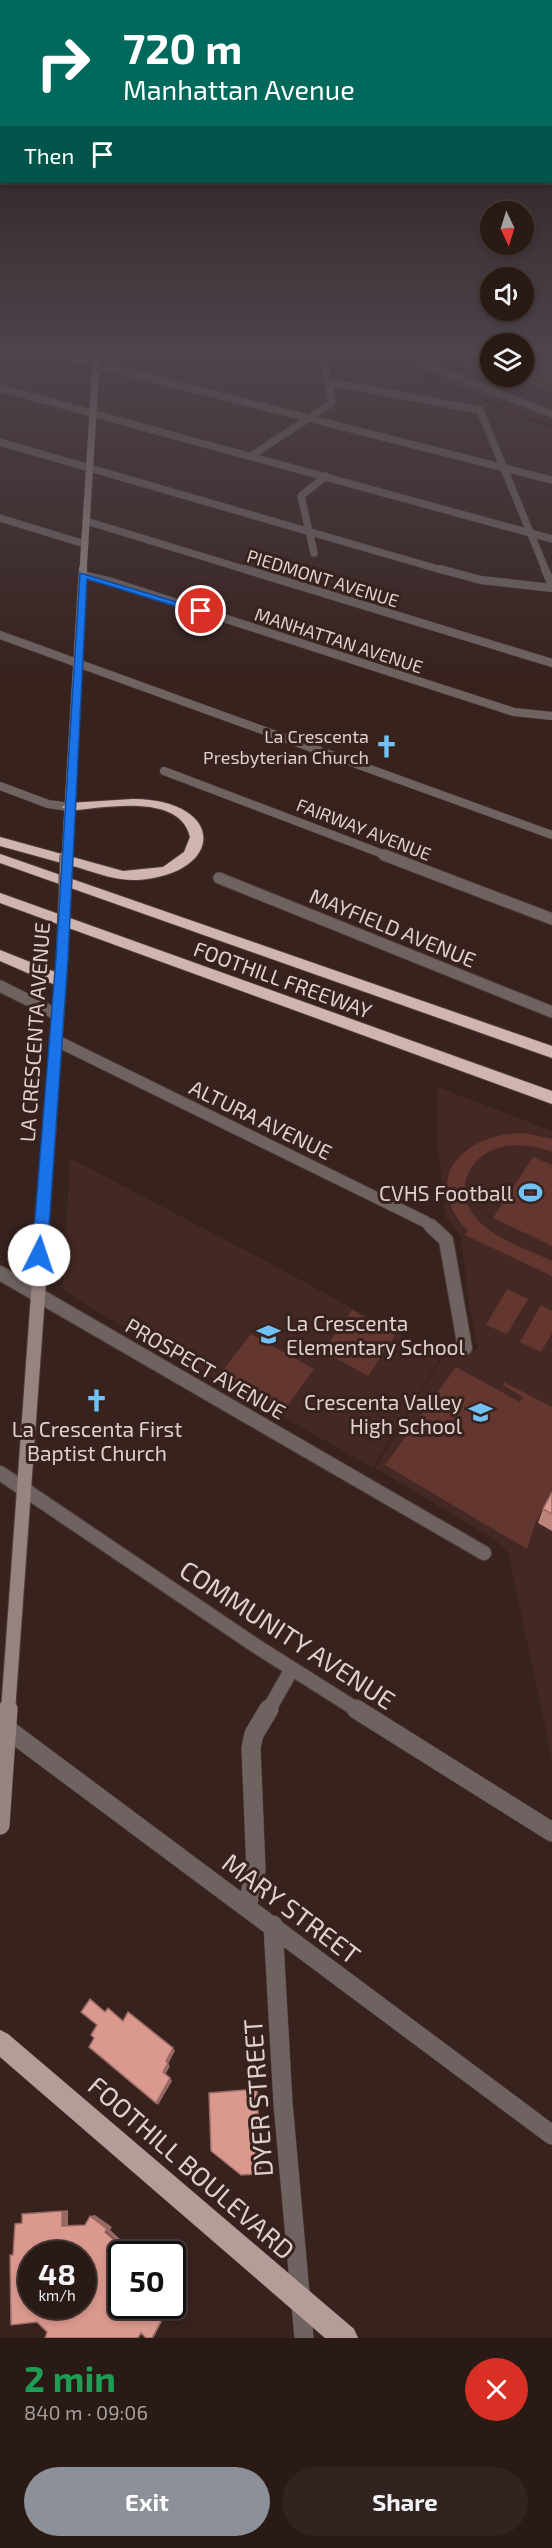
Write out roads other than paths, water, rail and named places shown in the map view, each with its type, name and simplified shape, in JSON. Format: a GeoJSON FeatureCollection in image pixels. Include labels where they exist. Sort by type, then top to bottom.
{"type":"FeatureCollection","features":[{"type":"Feature","properties":{"kind":"highway"},"geometry":{"type":"LineString","coordinates":[[0,841],[104,872],[131,876],[170,869],[184,861],[197,844],[198,835],[189,818],[164,805],[69,807]]}},
{"type":"Feature","properties":{"kind":"highway","name":"FOOTHILL FREEWAY"},"geometry":{"type":"LineString","coordinates":[[0,858],[552,1052]]}},
{"type":"Feature","properties":{"kind":"highway","name":"FOOTHILL FREEWAY"},"geometry":{"type":"LineString","coordinates":[[0,898],[243,988],[552,1098]]}},
{"type":"Feature","properties":{"kind":"highway"},"geometry":{"type":"LineString","coordinates":[[0,955],[59,980]]}},
{"type":"Feature","properties":{"kind":"main road","name":"LA CRESCENTA AVENUE"},"geometry":{"type":"LineString","coordinates":[[0,1825],[3,1726],[62,958],[67,833],[90,460]]}},
{"type":"Feature","properties":{"kind":"main road","name":"FOOTHILL BOULEVARD"},"geometry":{"type":"LineString","coordinates":[[0,2043],[345,2338]]}},
{"type":"Feature","properties":{"kind":"street"},"geometry":{"type":"LineString","coordinates":[[60,460],[475,579],[552,587],[499,460]]}},
{"type":"Feature","properties":{"kind":"street"},"geometry":{"type":"LineString","coordinates":[[266,460],[552,538]]}},
{"type":"Feature","properties":{"kind":"street"},"geometry":{"type":"LineString","coordinates":[[474,460],[552,480]]}},
{"type":"Feature","properties":{"kind":"street"},"geometry":{"type":"LineString","coordinates":[[314,553],[301,496],[326,476]]}},
{"type":"Feature","properties":{"kind":"street"},"geometry":{"type":"LineString","coordinates":[[0,518],[85,544]]}},
{"type":"Feature","properties":{"kind":"street","name":"PIEDMONT AVENUE"},"geometry":{"type":"LineString","coordinates":[[86,521],[552,663]]}},
{"type":"Feature","properties":{"kind":"street","name":"MANHATTAN AVENUE"},"geometry":{"type":"LineString","coordinates":[[83,575],[112,582],[514,712],[552,716]]}},
{"type":"Feature","properties":{"kind":"street"},"geometry":{"type":"LineString","coordinates":[[0,636],[552,835]]}},
{"type":"Feature","properties":{"kind":"street","name":"FAIRWAY AVENUE"},"geometry":{"type":"LineString","coordinates":[[164,771],[552,919]]}},
{"type":"Feature","properties":{"kind":"street"},"geometry":{"type":"LineString","coordinates":[[0,786],[48,804],[69,807]]}},
{"type":"Feature","properties":{"kind":"street","name":"MAYFIELD AVENUE"},"geometry":{"type":"LineString","coordinates":[[219,878],[552,1012]]}},
{"type":"Feature","properties":{"kind":"street"},"geometry":{"type":"LineString","coordinates":[[0,986],[56,1014]]}},
{"type":"Feature","properties":{"kind":"street","name":"ALTURA AVENUE"},"geometry":{"type":"LineString","coordinates":[[55,1040],[426,1222],[446,1240],[465,1348]]}},
{"type":"Feature","properties":{"kind":"street","name":"PROSPECT AVENUE"},"geometry":{"type":"LineString","coordinates":[[0,1273],[484,1553]]}},
{"type":"Feature","properties":{"kind":"street","name":"COMMUNITY AVENUE"},"geometry":{"type":"LineString","coordinates":[[0,1473],[292,1669],[552,1832]]}},
{"type":"Feature","properties":{"kind":"street"},"geometry":{"type":"LineString","coordinates":[[247,1906],[256,1870],[251,1748],[254,1734],[292,1669]]}},
{"type":"Feature","properties":{"kind":"street","name":"MARY STREET"},"geometry":{"type":"LineString","coordinates":[[3,1726],[552,2135]]}},
{"type":"Feature","properties":{"kind":"street","name":"DYER STREET"},"geometry":{"type":"LineString","coordinates":[[273,1925],[283,2103],[304,2338]]}},
{"type":"Feature","properties":{"kind":"place","name":"La Crescenta Presbyterian Church"},"geometry":{"type":"Point","coordinates":[387,746]}},
{"type":"Feature","properties":{"kind":"place","name":"CVHS Football"},"geometry":{"type":"Point","coordinates":[531,1192]}},
{"type":"Feature","properties":{"kind":"place","name":"La Crescenta Elementary School"},"geometry":{"type":"Point","coordinates":[268,1334]}},
{"type":"Feature","properties":{"kind":"place","name":"La Crescenta First Baptist Church"},"geometry":{"type":"Point","coordinates":[97,1400]}},
{"type":"Feature","properties":{"kind":"place","name":"Crescenta Valley High School"},"geometry":{"type":"Point","coordinates":[480,1413]}}]}
